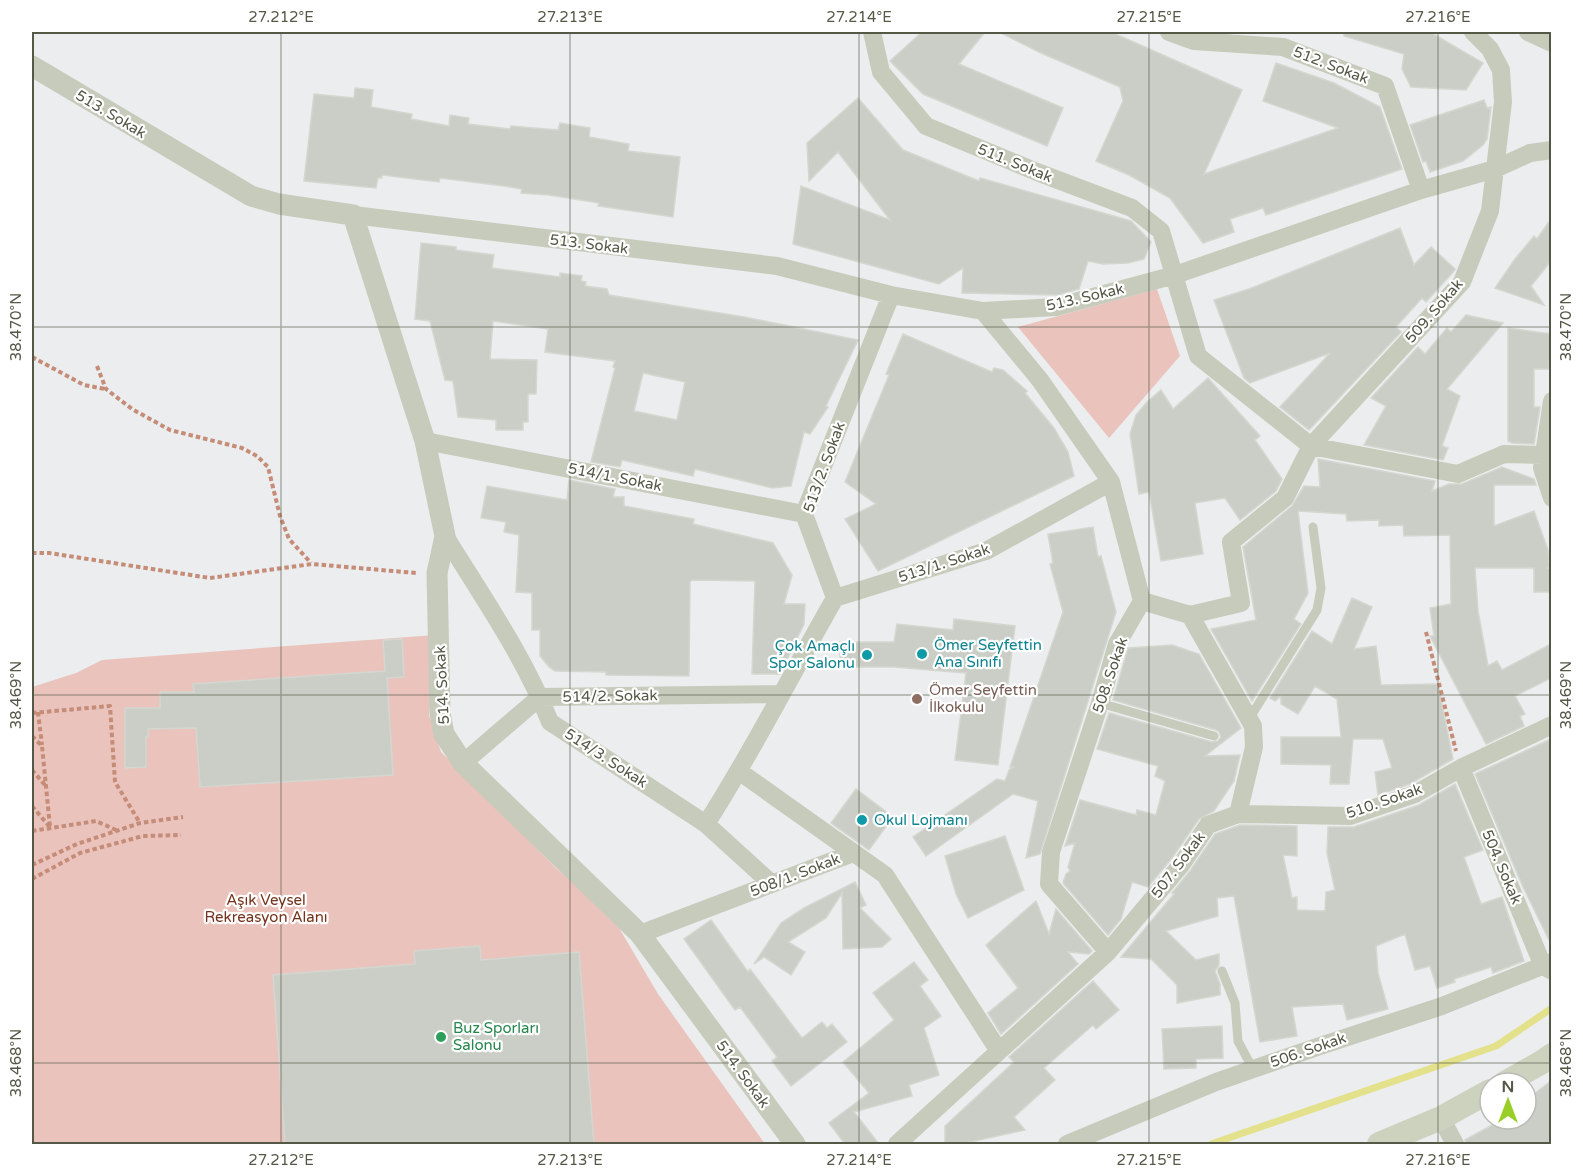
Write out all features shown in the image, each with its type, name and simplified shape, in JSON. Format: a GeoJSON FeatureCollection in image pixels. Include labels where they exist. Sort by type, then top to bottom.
{"type":"FeatureCollection","features":[{"type":"Feature","properties":{"kind":"main road"},"geometry":{"type":"LineString","coordinates":[[1526,1071],[1551,1055]]}},
{"type":"Feature","properties":{"kind":"main road"},"geometry":{"type":"LineString","coordinates":[[1379,1144],[1441,1118],[1478,1098]]}},
{"type":"Feature","properties":{"kind":"street","name":"511. Sokak"},"geometry":{"type":"LineString","coordinates":[[872,32],[881,72],[926,126],[1132,208],[1161,231],[1198,356],[1311,446]]}},
{"type":"Feature","properties":{"kind":"street","name":"512. Sokak"},"geometry":{"type":"LineString","coordinates":[[1169,32],[1194,41],[1283,46],[1385,86],[1421,190]]}},
{"type":"Feature","properties":{"kind":"street","name":"509. Sokak"},"geometry":{"type":"LineString","coordinates":[[1311,446],[1462,282],[1490,211],[1503,102],[1501,70],[1490,49],[1473,32]]}},
{"type":"Feature","properties":{"kind":"street"},"geometry":{"type":"LineString","coordinates":[[1528,32],[1551,42]]}},
{"type":"Feature","properties":{"kind":"street","name":"513. Sokak"},"geometry":{"type":"LineString","coordinates":[[32,66],[251,196],[279,204],[777,266],[891,295],[983,311],[1056,307],[1175,275]]}},
{"type":"Feature","properties":{"kind":"street"},"geometry":{"type":"LineString","coordinates":[[1175,275],[1421,190],[1495,169],[1530,153],[1551,150]]}},
{"type":"Feature","properties":{"kind":"street","name":"514. Sokak"},"geometry":{"type":"LineString","coordinates":[[353,215],[425,441],[445,536],[438,574],[440,713],[444,734],[463,763],[640,934],[795,1144]]}},
{"type":"Feature","properties":{"kind":"street","name":"513/2. Sokak"},"geometry":{"type":"LineString","coordinates":[[835,598],[804,514],[891,295]]}},
{"type":"Feature","properties":{"kind":"street"},"geometry":{"type":"LineString","coordinates":[[983,311],[1040,380],[1111,482],[1142,601],[1190,615],[1241,603],[1232,542],[1285,498],[1311,446],[1458,474],[1504,454],[1543,455]]}},
{"type":"Feature","properties":{"kind":"street"},"geometry":{"type":"LineString","coordinates":[[1551,401],[1542,468],[1551,498]]}},
{"type":"Feature","properties":{"kind":"street","name":"514/1. Sokak"},"geometry":{"type":"LineString","coordinates":[[425,441],[804,514]]}},
{"type":"Feature","properties":{"kind":"street","name":"513/1. Sokak"},"geometry":{"type":"LineString","coordinates":[[835,598],[986,552],[1111,482]]}},
{"type":"Feature","properties":{"kind":"street","name":"514/3. Sokak"},"geometry":{"type":"LineString","coordinates":[[445,536],[503,630],[540,697],[550,722],[706,824],[772,884]]}},
{"type":"Feature","properties":{"kind":"street"},"geometry":{"type":"LineString","coordinates":[[706,824],[740,772],[835,598]]}},
{"type":"Feature","properties":{"kind":"street","name":"508. Sokak"},"geometry":{"type":"LineString","coordinates":[[1108,952],[1049,884],[1051,852],[1117,644],[1142,601]]}},
{"type":"Feature","properties":{"kind":"street"},"geometry":{"type":"LineString","coordinates":[[1190,615],[1253,726],[1254,747],[1238,814]]}},
{"type":"Feature","properties":{"kind":"street","name":"514/2. Sokak"},"geometry":{"type":"LineString","coordinates":[[463,763],[540,697],[781,694]]}},
{"type":"Feature","properties":{"kind":"street","name":"510. Sokak"},"geometry":{"type":"LineString","coordinates":[[1238,814],[1350,816],[1415,794],[1461,768],[1551,725]]}},
{"type":"Feature","properties":{"kind":"street","name":"504. Sokak"},"geometry":{"type":"LineString","coordinates":[[1461,768],[1549,966]]}},
{"type":"Feature","properties":{"kind":"street"},"geometry":{"type":"LineString","coordinates":[[740,772],[853,853]]}},
{"type":"Feature","properties":{"kind":"street","name":"507. Sokak"},"geometry":{"type":"LineString","coordinates":[[897,1144],[1108,952],[1181,865],[1208,825],[1238,814]]}},
{"type":"Feature","properties":{"kind":"street","name":"508/1. Sokak"},"geometry":{"type":"LineString","coordinates":[[640,934],[853,853],[885,875],[999,1051]]}},
{"type":"Feature","properties":{"kind":"street","name":"506. Sokak"},"geometry":{"type":"LineString","coordinates":[[1067,1144],[1253,1069],[1442,1006],[1549,966]]}},
{"type":"Feature","properties":{"kind":"street"},"geometry":{"type":"LineString","coordinates":[[1441,1118],[1455,1144]]}},
{"type":"Feature","properties":{"kind":"lane"},"geometry":{"type":"LineString","coordinates":[[1249,719],[1317,610],[1321,588],[1313,527]]}},
{"type":"Feature","properties":{"kind":"lane"},"geometry":{"type":"LineString","coordinates":[[1100,703],[1214,736]]}},
{"type":"Feature","properties":{"kind":"lane"},"geometry":{"type":"LineString","coordinates":[[1222,971],[1235,1003],[1238,1041],[1253,1069]]}},
{"type":"Feature","properties":{"kind":"path"},"geometry":{"type":"LineString","coordinates":[[32,357],[84,385],[106,389],[132,409],[170,430],[242,448],[257,456],[268,467],[280,516],[289,539],[312,564]]}},
{"type":"Feature","properties":{"kind":"path"},"geometry":{"type":"LineString","coordinates":[[98,366],[106,389]]}},
{"type":"Feature","properties":{"kind":"path"},"geometry":{"type":"LineString","coordinates":[[32,553],[49,553],[210,578],[312,564],[438,574]]}},
{"type":"Feature","properties":{"kind":"path"},"geometry":{"type":"LineString","coordinates":[[1426,632],[1461,768]]}},
{"type":"Feature","properties":{"kind":"path"},"geometry":{"type":"LineString","coordinates":[[32,712],[110,706],[115,782],[140,823]]}},
{"type":"Feature","properties":{"kind":"path"},"geometry":{"type":"LineString","coordinates":[[38,712],[50,827]]}},
{"type":"Feature","properties":{"kind":"path"},"geometry":{"type":"LineString","coordinates":[[32,736],[42,746]]}},
{"type":"Feature","properties":{"kind":"path"},"geometry":{"type":"LineString","coordinates":[[32,770],[46,785]]}},
{"type":"Feature","properties":{"kind":"path"},"geometry":{"type":"LineString","coordinates":[[32,806],[50,827]]}},
{"type":"Feature","properties":{"kind":"path"},"geometry":{"type":"LineString","coordinates":[[32,865],[77,844],[140,823],[183,817]]}},
{"type":"Feature","properties":{"kind":"path"},"geometry":{"type":"LineString","coordinates":[[32,831],[96,820],[117,831]]}},
{"type":"Feature","properties":{"kind":"path"},"geometry":{"type":"LineString","coordinates":[[32,879],[80,853],[143,836],[181,835]]}},
{"type":"Feature","properties":{"kind":"green space"},"geometry":{"type":"Polygon","coordinates":[[[1157,289],[1180,356],[1109,438],[1018,327],[1157,289]]]}},
{"type":"Feature","properties":{"kind":"green space","name":"Aşık Veysel Rekreasyon Alanı"},"geometry":{"type":"Polygon","coordinates":[[[435,635],[429,715],[441,752],[557,869],[612,916],[658,994],[765,1144],[32,1144],[32,687],[76,673],[102,660],[435,635]]]}},
{"type":"Feature","properties":{"kind":"building"},"geometry":{"type":"Polygon","coordinates":[[[922,32],[985,32],[959,64],[1063,108],[1047,146],[923,94],[890,61],[922,32]]]}},
{"type":"Feature","properties":{"kind":"building"},"geometry":{"type":"Polygon","coordinates":[[[999,32],[1111,32],[1242,90],[1204,174],[1338,128],[1263,101],[1276,63],[1334,83],[1380,107],[1402,169],[1266,215],[1263,208],[1230,219],[1234,232],[1203,243],[1170,198],[1129,175],[1096,161],[1123,101],[1120,87],[999,32]]]}},
{"type":"Feature","properties":{"kind":"building"},"geometry":{"type":"Polygon","coordinates":[[[1344,32],[1430,32],[1483,63],[1466,90],[1411,87],[1402,69],[1404,54],[1344,36],[1344,32]]]}},
{"type":"Feature","properties":{"kind":"building"},"geometry":{"type":"Polygon","coordinates":[[[355,88],[373,90],[371,107],[412,114],[411,119],[449,126],[450,115],[469,118],[468,124],[510,129],[511,126],[558,130],[560,123],[590,128],[589,137],[629,144],[628,151],[680,157],[673,217],[598,206],[599,203],[549,195],[521,193],[522,189],[440,178],[439,182],[382,175],[382,178],[378,178],[376,188],[304,181],[314,94],[354,98],[355,88]]]}},
{"type":"Feature","properties":{"kind":"building"},"geometry":{"type":"Polygon","coordinates":[[[858,98],[903,150],[979,181],[980,178],[1131,221],[1151,242],[1144,259],[1128,263],[1103,264],[1088,261],[1079,289],[1058,295],[962,293],[963,268],[939,284],[793,244],[801,186],[890,220],[838,152],[809,181],[807,143],[858,98]]]}},
{"type":"Feature","properties":{"kind":"building"},"geometry":{"type":"Polygon","coordinates":[[[1484,100],[1487,108],[1491,107],[1487,139],[1483,145],[1463,161],[1430,172],[1426,161],[1423,162],[1410,125],[1484,100]]]}},
{"type":"Feature","properties":{"kind":"building"},"geometry":{"type":"Polygon","coordinates":[[[1551,219],[1551,261],[1531,286],[1544,305],[1495,288],[1515,259],[1534,236],[1537,239],[1551,219]]]}},
{"type":"Feature","properties":{"kind":"building"},"geometry":{"type":"Polygon","coordinates":[[[1400,228],[1414,265],[1431,247],[1455,269],[1426,302],[1422,298],[1396,327],[1401,332],[1309,430],[1280,407],[1330,353],[1250,383],[1244,378],[1214,300],[1249,289],[1400,228]]]}},
{"type":"Feature","properties":{"kind":"building"},"geometry":{"type":"Polygon","coordinates":[[[421,243],[494,255],[492,268],[560,277],[560,273],[582,276],[581,281],[586,282],[585,286],[607,289],[609,295],[744,317],[858,340],[826,406],[828,407],[810,434],[804,432],[791,486],[772,488],[695,469],[693,476],[622,460],[620,467],[591,462],[615,361],[545,352],[548,329],[493,321],[490,359],[537,360],[536,394],[528,394],[528,422],[523,422],[523,430],[496,430],[496,420],[458,417],[453,381],[445,380],[430,321],[415,319],[421,243]],[[643,373],[634,411],[677,420],[685,382],[643,373]]]}},
{"type":"Feature","properties":{"kind":"building"},"geometry":{"type":"Polygon","coordinates":[[[1466,315],[1503,323],[1447,389],[1460,396],[1442,446],[1448,448],[1443,460],[1364,445],[1386,406],[1371,398],[1418,347],[1425,354],[1447,328],[1451,332],[1466,315]]]}},
{"type":"Feature","properties":{"kind":"building"},"geometry":{"type":"Polygon","coordinates":[[[1508,328],[1551,334],[1549,369],[1534,369],[1534,407],[1540,407],[1534,444],[1508,441],[1508,328]]]}},
{"type":"Feature","properties":{"kind":"building"},"geometry":{"type":"Polygon","coordinates":[[[903,334],[992,372],[994,368],[1003,370],[1027,391],[1025,393],[1054,428],[1068,452],[1074,476],[878,571],[845,519],[876,504],[845,482],[889,375],[886,374],[903,334]]]}},
{"type":"Feature","properties":{"kind":"building"},"geometry":{"type":"Polygon","coordinates":[[[1208,378],[1260,436],[1255,440],[1282,479],[1276,491],[1240,520],[1225,498],[1195,503],[1203,554],[1161,561],[1149,492],[1139,494],[1130,434],[1136,415],[1161,390],[1173,409],[1208,378]]]}},
{"type":"Feature","properties":{"kind":"building"},"geometry":{"type":"Polygon","coordinates":[[[1318,459],[1435,481],[1432,491],[1449,484],[1462,484],[1502,467],[1534,479],[1536,485],[1494,485],[1494,526],[1534,511],[1548,550],[1551,592],[1534,592],[1534,568],[1475,568],[1478,611],[1488,666],[1497,661],[1502,670],[1551,644],[1551,678],[1515,696],[1525,714],[1520,716],[1524,726],[1486,744],[1430,636],[1434,636],[1430,608],[1451,604],[1450,535],[1404,536],[1403,525],[1379,526],[1379,520],[1347,521],[1346,514],[1298,511],[1308,593],[1294,619],[1301,624],[1252,701],[1211,629],[1256,620],[1243,547],[1292,506],[1304,486],[1320,487],[1318,459]]]}},
{"type":"Feature","properties":{"kind":"building"},"geometry":{"type":"Polygon","coordinates":[[[569,480],[615,489],[613,497],[624,497],[624,506],[694,519],[693,524],[773,543],[792,575],[784,604],[805,604],[804,624],[780,674],[752,674],[755,581],[692,580],[690,582],[689,676],[606,675],[606,672],[555,671],[549,667],[540,656],[540,630],[532,630],[532,593],[516,592],[519,535],[504,532],[506,522],[481,518],[487,486],[567,500],[569,480]]]}},
{"type":"Feature","properties":{"kind":"building"},"geometry":{"type":"Polygon","coordinates":[[[1093,527],[1098,557],[1101,556],[1116,612],[1040,854],[1026,858],[1038,801],[1013,794],[926,856],[913,837],[997,779],[1005,781],[1009,770],[1013,767],[1010,767],[1063,612],[1050,564],[1053,563],[1048,534],[1093,527]]]}},
{"type":"Feature","properties":{"kind":"building"},"geometry":{"type":"Polygon","coordinates":[[[1352,598],[1372,607],[1354,649],[1376,646],[1381,685],[1438,684],[1453,759],[1410,784],[1378,795],[1375,772],[1392,768],[1383,739],[1353,739],[1349,784],[1330,784],[1331,765],[1281,764],[1281,737],[1341,737],[1337,699],[1315,686],[1298,714],[1281,704],[1281,696],[1275,701],[1270,698],[1312,631],[1332,644],[1352,598]]]}},
{"type":"Feature","properties":{"kind":"building"},"geometry":{"type":"Polygon","coordinates":[[[954,619],[1015,626],[998,765],[955,760],[966,673],[894,667],[840,667],[840,642],[894,642],[897,624],[953,630],[954,619]]]}},
{"type":"Feature","properties":{"kind":"building"},"geometry":{"type":"Polygon","coordinates":[[[402,639],[404,677],[387,678],[393,775],[200,787],[196,728],[148,729],[146,767],[125,768],[125,708],[160,708],[160,692],[194,692],[193,684],[385,671],[383,640],[402,639]]]}},
{"type":"Feature","properties":{"kind":"building"},"geometry":{"type":"Polygon","coordinates":[[[1172,645],[1199,654],[1241,728],[1205,756],[1240,755],[1234,781],[1214,811],[1199,819],[1148,887],[1132,882],[1121,919],[1108,935],[1063,883],[1066,874],[1070,871],[1068,867],[1075,843],[1065,846],[1080,800],[1136,815],[1137,810],[1156,815],[1165,781],[1155,776],[1158,766],[1097,749],[1109,713],[1212,742],[1218,741],[1221,737],[1216,730],[1113,700],[1128,648],[1172,645]]]}},
{"type":"Feature","properties":{"kind":"building"},"geometry":{"type":"Polygon","coordinates":[[[1551,739],[1551,944],[1523,887],[1475,774],[1551,739]]]}},
{"type":"Feature","properties":{"kind":"building"},"geometry":{"type":"Polygon","coordinates":[[[1455,784],[1483,850],[1464,857],[1481,904],[1502,897],[1524,961],[1493,973],[1491,967],[1454,979],[1455,982],[1437,988],[1430,966],[1415,970],[1405,934],[1376,946],[1378,973],[1388,1009],[1347,1020],[1343,1004],[1292,1007],[1297,1036],[1260,1042],[1234,896],[1217,898],[1218,916],[1166,931],[1196,960],[1219,954],[1219,965],[1215,971],[1220,984],[1220,995],[1177,1003],[1177,985],[1151,959],[1121,957],[1174,894],[1172,893],[1215,834],[1240,825],[1297,826],[1297,856],[1283,855],[1292,898],[1297,897],[1297,910],[1325,911],[1326,892],[1335,890],[1327,853],[1328,827],[1354,827],[1419,805],[1455,784]]]}},
{"type":"Feature","properties":{"kind":"building","name":"Okul Lojmanı"},"geometry":{"type":"Polygon","coordinates":[[[856,789],[893,817],[869,850],[831,823],[856,789]]]}},
{"type":"Feature","properties":{"kind":"building"},"geometry":{"type":"Polygon","coordinates":[[[1005,836],[1024,890],[968,918],[956,894],[945,856],[1005,836]]]}},
{"type":"Feature","properties":{"kind":"building"},"geometry":{"type":"Polygon","coordinates":[[[855,882],[866,905],[860,908],[891,939],[882,947],[843,949],[842,893],[826,918],[788,942],[805,952],[791,975],[764,957],[754,964],[781,923],[804,908],[855,882]]]}},
{"type":"Feature","properties":{"kind":"building"},"geometry":{"type":"Polygon","coordinates":[[[1036,901],[1049,934],[1056,909],[1092,951],[1089,954],[1068,952],[1078,964],[1001,1034],[988,1013],[1018,988],[986,945],[1036,901]]]}},
{"type":"Feature","properties":{"kind":"building"},"geometry":{"type":"Polygon","coordinates":[[[711,920],[748,972],[750,969],[802,1038],[822,1022],[827,1028],[832,1024],[847,1042],[791,1086],[772,1061],[777,1057],[740,1007],[735,1010],[684,939],[711,920]]]}},
{"type":"Feature","properties":{"kind":"building"},"geometry":{"type":"Polygon","coordinates":[[[480,946],[481,960],[579,952],[594,1144],[285,1144],[273,975],[415,964],[414,951],[480,946]]]}},
{"type":"Feature","properties":{"kind":"building"},"geometry":{"type":"Polygon","coordinates":[[[914,962],[928,980],[920,986],[941,1016],[924,1028],[939,1075],[909,1085],[912,1096],[854,1112],[879,1144],[845,1144],[829,1123],[869,1093],[843,1062],[894,1020],[873,993],[914,962]]]}},
{"type":"Feature","properties":{"kind":"building"},"geometry":{"type":"Polygon","coordinates":[[[1093,981],[1119,1010],[1096,1029],[1093,1025],[1044,1068],[1055,1080],[1014,1117],[1025,1130],[961,1144],[945,1144],[945,1126],[1014,1062],[1009,1057],[1093,981]]]}},
{"type":"Feature","properties":{"kind":"building"},"geometry":{"type":"Polygon","coordinates":[[[1222,1026],[1223,1058],[1196,1059],[1196,1068],[1164,1069],[1162,1029],[1222,1026]]]}},
{"type":"Feature","properties":{"kind":"building"},"geometry":{"type":"Polygon","coordinates":[[[1551,1081],[1551,1144],[1466,1144],[1465,1140],[1481,1131],[1538,1131],[1538,1091],[1551,1081]]]}},
{"type":"Feature","properties":{"kind":"waterway"},"geometry":{"type":"LineString","coordinates":[[1211,1144],[1496,1046],[1552,1008]]}},
{"type":"Feature","properties":{"kind":"place","name":"Ömer Seyfettin Ana Sınıfı"},"geometry":{"type":"Point","coordinates":[922,654]}},
{"type":"Feature","properties":{"kind":"place","name":"Çok Amaçlı Spor Salonu"},"geometry":{"type":"Point","coordinates":[867,655]}},
{"type":"Feature","properties":{"kind":"place","name":"Ömer Seyfettin İlkokulu"},"geometry":{"type":"Point","coordinates":[917,699]}},
{"type":"Feature","properties":{"kind":"place","name":"Okul Lojmanı"},"geometry":{"type":"Point","coordinates":[862,820]}},
{"type":"Feature","properties":{"kind":"place","name":"Buz Sporları Salonu"},"geometry":{"type":"Point","coordinates":[441,1037]}}]}
